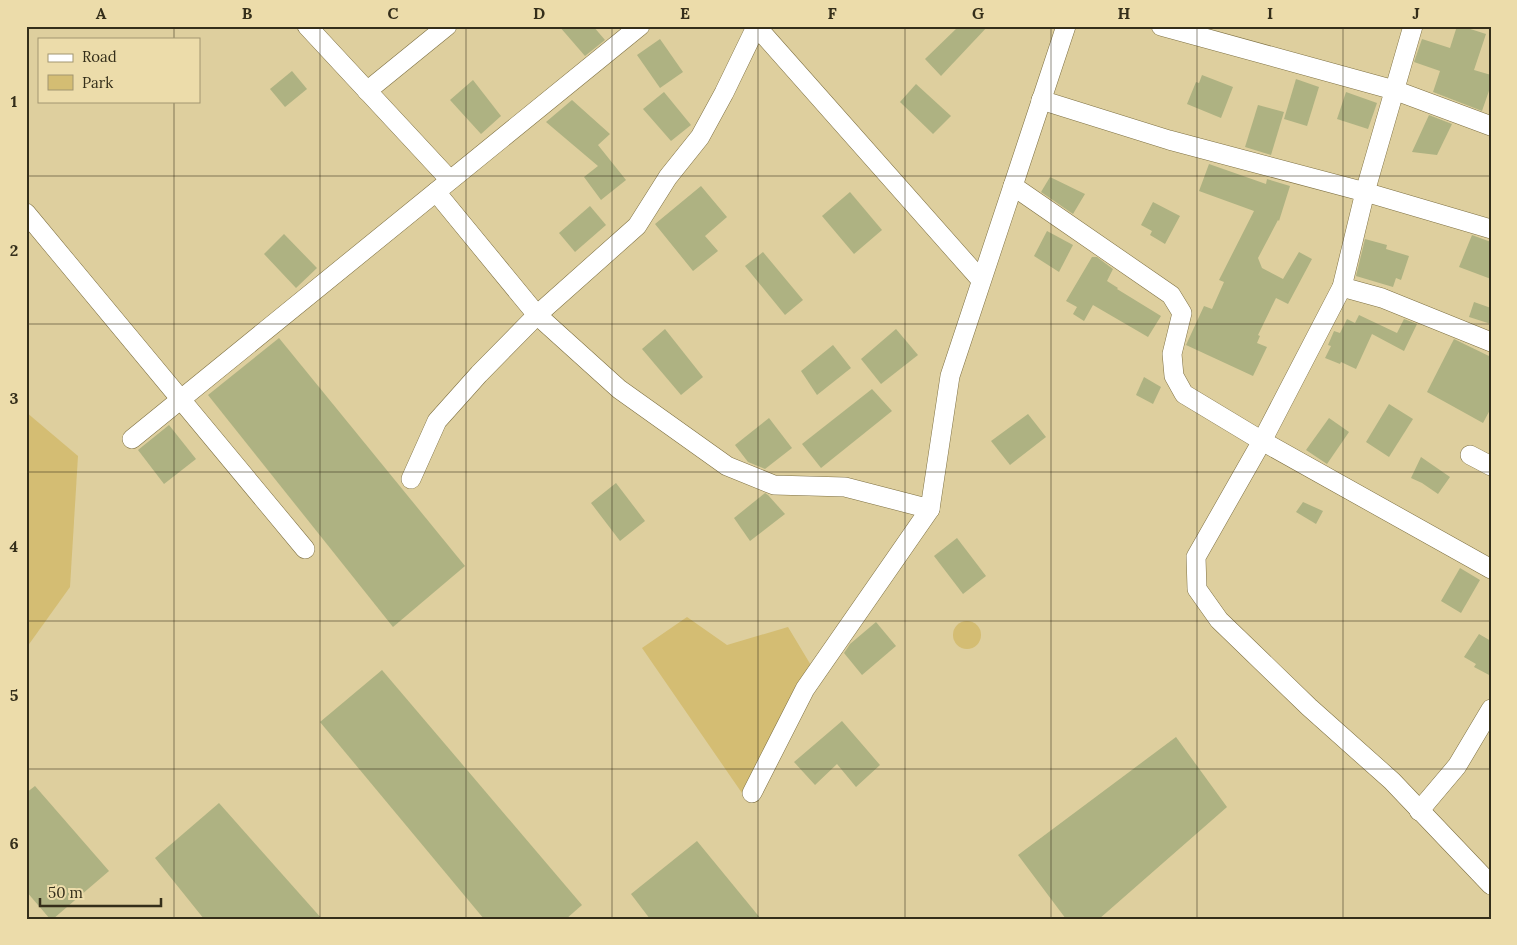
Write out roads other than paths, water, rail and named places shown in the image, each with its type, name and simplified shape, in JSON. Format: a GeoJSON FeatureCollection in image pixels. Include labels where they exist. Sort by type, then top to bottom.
{"type":"FeatureCollection","features":[{"type":"Feature","properties":{"kind":"street"},"geometry":{"type":"LineString","coordinates":[[307,26],[450,180]]}},
{"type":"Feature","properties":{"kind":"street"},"geometry":{"type":"LineString","coordinates":[[367,91],[447,26]]}},
{"type":"Feature","properties":{"kind":"street"},"geometry":{"type":"LineString","coordinates":[[132,439],[640,26]]}},
{"type":"Feature","properties":{"kind":"street"},"geometry":{"type":"LineString","coordinates":[[411,479],[437,421],[479,374],[537,315],[637,226],[668,178],[700,137],[724,93],[756,26],[981,280]]}},
{"type":"Feature","properties":{"kind":"street"},"geometry":{"type":"LineString","coordinates":[[752,793],[805,689],[930,509],[950,376],[1066,26]]}},
{"type":"Feature","properties":{"kind":"street"},"geometry":{"type":"LineString","coordinates":[[1161,26],[1394,90],[1491,126]]}},
{"type":"Feature","properties":{"kind":"street"},"geometry":{"type":"LineString","coordinates":[[1413,26],[1365,192],[1342,288],[1262,440],[1196,557],[1196,589],[1219,620],[1310,707],[1392,781],[1491,885]]}},
{"type":"Feature","properties":{"kind":"street"},"geometry":{"type":"LineString","coordinates":[[1041,100],[1169,140],[1365,192],[1491,229]]}},
{"type":"Feature","properties":{"kind":"street"},"geometry":{"type":"LineString","coordinates":[[1013,186],[1171,295],[1182,313],[1172,354],[1174,376],[1184,394],[1491,569]]}},
{"type":"Feature","properties":{"kind":"street"},"geometry":{"type":"LineString","coordinates":[[436,192],[537,315],[619,389],[726,466],[774,485],[845,487],[930,509]]}},
{"type":"Feature","properties":{"kind":"street"},"geometry":{"type":"LineString","coordinates":[[26,213],[305,549]]}},
{"type":"Feature","properties":{"kind":"street"},"geometry":{"type":"LineString","coordinates":[[1342,288],[1382,298],[1491,342]]}},
{"type":"Feature","properties":{"kind":"street"},"geometry":{"type":"LineString","coordinates":[[1470,455],[1491,466]]}},
{"type":"Feature","properties":{"kind":"street"},"geometry":{"type":"LineString","coordinates":[[1420,811],[1457,766],[1491,709]]}}]}
